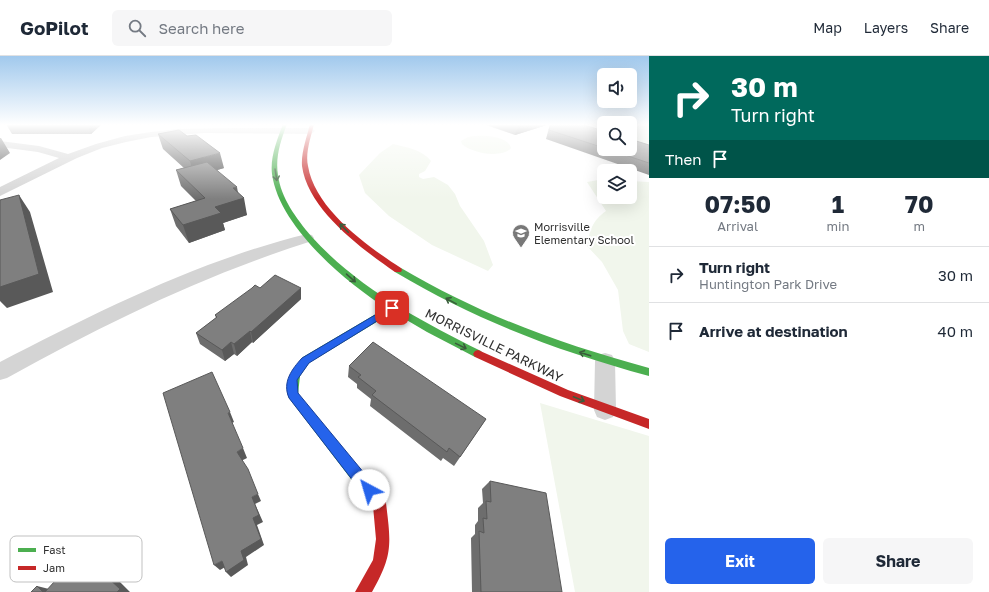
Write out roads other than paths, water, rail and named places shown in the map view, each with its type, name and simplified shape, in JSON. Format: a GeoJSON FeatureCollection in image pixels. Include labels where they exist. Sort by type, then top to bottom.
{"type":"FeatureCollection","features":[{"type":"Feature","properties":{"kind":"main road","name":"MORRISVILLE PARKWAY"},"geometry":{"type":"LineString","coordinates":[[278,149],[274,161],[275,174],[278,190],[287,209],[308,238],[357,283],[392,308],[444,338],[532,380],[605,410],[649,424]]}},
{"type":"Feature","properties":{"kind":"main road","name":"MORRISVILLE PARKWAY"},"geometry":{"type":"LineString","coordinates":[[306,149],[306,171],[310,184],[321,201],[354,237],[397,270],[461,306],[522,333],[605,361],[649,372]]}},
{"type":"Feature","properties":{"kind":"main road"},"geometry":{"type":"LineString","coordinates":[[363,592],[378,569],[384,546],[384,523],[379,503],[293,395],[292,380],[297,370],[306,360],[392,308]]}},
{"type":"Feature","properties":{"kind":"street"},"geometry":{"type":"LineString","coordinates":[[38,149],[69,158]]}},
{"type":"Feature","properties":{"kind":"street"},"geometry":{"type":"LineString","coordinates":[[0,192],[69,158],[91,149]]}},
{"type":"Feature","properties":{"kind":"street"},"geometry":{"type":"LineString","coordinates":[[0,372],[86,326],[170,287],[242,259],[308,238]]}},
{"type":"Feature","properties":{"kind":"street"},"geometry":{"type":"LineString","coordinates":[[605,361],[605,410]]}},
{"type":"Feature","properties":{"kind":"place","name":"Morrisville Elementary School"},"geometry":{"type":"Point","coordinates":[521,248]}}]}
